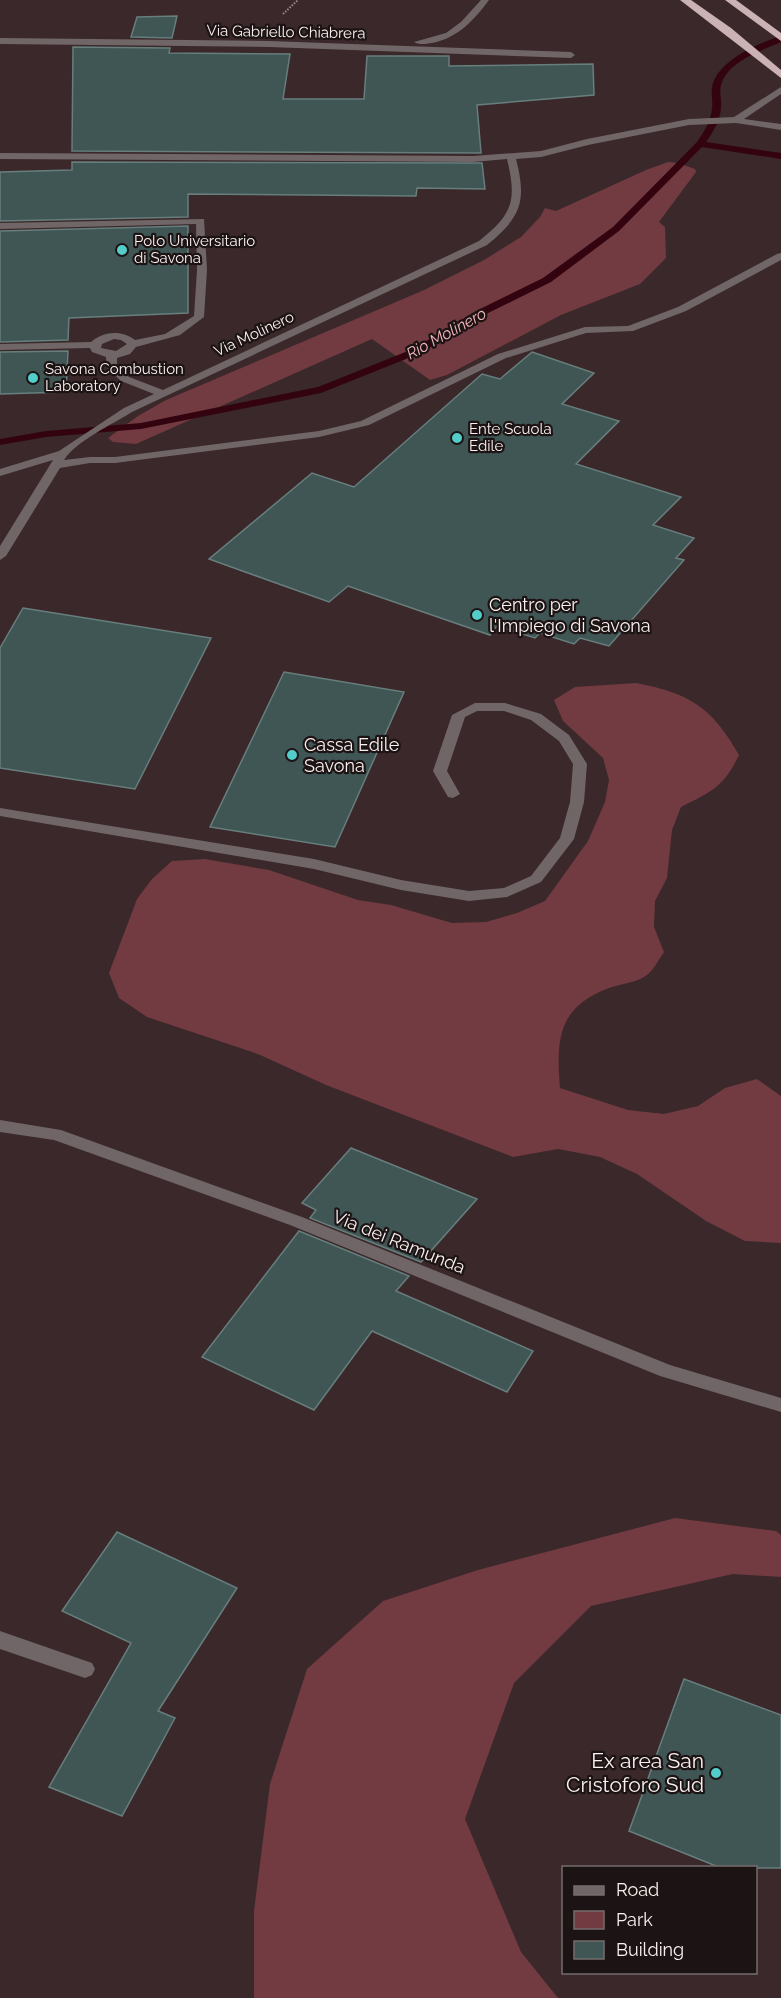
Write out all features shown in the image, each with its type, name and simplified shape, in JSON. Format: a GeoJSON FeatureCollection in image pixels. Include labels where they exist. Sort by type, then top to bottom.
{"type":"FeatureCollection","features":[{"type":"Feature","properties":{"kind":"highway"},"geometry":{"type":"LineString","coordinates":[[685,0],[727,30],[781,75]]}},
{"type":"Feature","properties":{"kind":"highway"},"geometry":{"type":"LineString","coordinates":[[730,0],[781,38]]}},
{"type":"Feature","properties":{"kind":"street"},"geometry":{"type":"LineString","coordinates":[[279,45],[432,42],[460,30],[485,0]]}},
{"type":"Feature","properties":{"kind":"street","name":"Via Gabriello Chiabrera"},"geometry":{"type":"LineString","coordinates":[[0,41],[279,45],[571,55]]}},
{"type":"Feature","properties":{"kind":"street"},"geometry":{"type":"LineString","coordinates":[[736,120],[781,90]]}},
{"type":"Feature","properties":{"kind":"street"},"geometry":{"type":"LineString","coordinates":[[0,156],[511,158],[541,154],[587,142],[689,122],[736,120],[781,127]]}},
{"type":"Feature","properties":{"kind":"street","name":"Via Molinero"},"geometry":{"type":"LineString","coordinates":[[0,556],[63,453],[84,436],[116,416],[162,393],[483,243],[506,225],[514,211],[518,186],[511,158]]}},
{"type":"Feature","properties":{"kind":"street"},"geometry":{"type":"LineString","coordinates":[[0,226],[201,221],[202,270],[199,317],[181,332],[133,344],[127,352],[111,355],[98,352],[94,345]]}},
{"type":"Feature","properties":{"kind":"street"},"geometry":{"type":"LineString","coordinates":[[56,465],[90,460],[115,460],[319,434],[365,423],[502,356],[585,330],[629,329],[682,309],[781,256]]}},
{"type":"Feature","properties":{"kind":"street"},"geometry":{"type":"LineString","coordinates":[[0,347],[94,345],[102,338],[114,336],[126,338],[133,344]]}},
{"type":"Feature","properties":{"kind":"street"},"geometry":{"type":"LineString","coordinates":[[111,355],[112,368],[125,379],[162,393]]}},
{"type":"Feature","properties":{"kind":"street"},"geometry":{"type":"LineString","coordinates":[[0,473],[63,453]]}},
{"type":"Feature","properties":{"kind":"street"},"geometry":{"type":"LineString","coordinates":[[0,813],[314,864],[469,896],[507,892],[536,879],[567,839],[577,802],[579,764],[564,738],[536,717],[505,707],[475,707],[459,715],[440,771],[453,794]]}},
{"type":"Feature","properties":{"kind":"street","name":"Via dei Ramunda"},"geometry":{"type":"LineString","coordinates":[[0,1126],[55,1134],[296,1221],[666,1371],[781,1405]]}},
{"type":"Feature","properties":{"kind":"street"},"geometry":{"type":"LineString","coordinates":[[0,1640],[85,1669]]}},
{"type":"Feature","properties":{"kind":"green space"},"geometry":{"type":"Polygon","coordinates":[[[668,162],[695,169],[696,172],[659,222],[665,227],[666,258],[640,284],[561,315],[447,375],[430,380],[372,339],[136,444],[113,442],[108,438],[138,416],[166,400],[424,290],[484,260],[521,237],[540,217],[545,208],[556,211],[668,162]]]}},
{"type":"Feature","properties":{"kind":"green space"},"geometry":{"type":"Polygon","coordinates":[[[636,683],[671,692],[697,705],[719,725],[739,755],[722,782],[701,797],[681,807],[672,830],[667,878],[655,901],[654,927],[664,952],[647,975],[592,996],[570,1015],[560,1040],[560,1088],[628,1110],[664,1114],[698,1106],[725,1088],[757,1079],[781,1096],[781,1243],[745,1241],[706,1221],[637,1174],[600,1157],[558,1149],[513,1157],[326,1085],[258,1054],[147,1017],[119,998],[109,973],[137,899],[152,879],[172,861],[205,859],[269,870],[358,900],[391,905],[452,923],[486,922],[517,913],[545,901],[588,841],[605,802],[609,780],[603,758],[563,721],[554,700],[575,687],[636,683]]]}},
{"type":"Feature","properties":{"kind":"green space"},"geometry":{"type":"Polygon","coordinates":[[[675,1518],[776,1531],[781,1535],[781,1577],[733,1574],[591,1606],[514,1683],[465,1819],[521,1952],[558,1998],[254,1998],[254,1911],[270,1784],[307,1669],[383,1601],[478,1570],[675,1518]]]}},
{"type":"Feature","properties":{"kind":"building"},"geometry":{"type":"Polygon","coordinates":[[[177,16],[172,38],[131,37],[137,17],[177,16]]]}},
{"type":"Feature","properties":{"kind":"building"},"geometry":{"type":"Polygon","coordinates":[[[73,47],[170,48],[169,53],[290,54],[283,99],[364,99],[367,56],[449,56],[449,66],[593,64],[594,95],[477,105],[481,153],[72,151],[73,47]]]}},
{"type":"Feature","properties":{"kind":"building"},"geometry":{"type":"Polygon","coordinates":[[[72,162],[482,163],[485,189],[417,188],[416,196],[188,194],[188,217],[0,221],[0,172],[72,170],[72,162]]]}},
{"type":"Feature","properties":{"kind":"building"},"geometry":{"type":"Polygon","coordinates":[[[188,226],[188,313],[69,318],[68,340],[0,342],[0,231],[188,226]]]}},
{"type":"Feature","properties":{"kind":"building","name":"Savona Combustion Laboratory"},"geometry":{"type":"Polygon","coordinates":[[[68,351],[66,392],[0,394],[0,352],[68,351]]]}},
{"type":"Feature","properties":{"kind":"building"},"geometry":{"type":"Polygon","coordinates":[[[532,352],[594,373],[562,404],[619,421],[576,464],[681,497],[653,525],[694,538],[676,558],[684,560],[609,646],[580,638],[574,644],[540,633],[535,638],[497,626],[490,635],[348,586],[329,602],[209,559],[312,473],[354,487],[482,374],[500,379],[532,352]]]}},
{"type":"Feature","properties":{"kind":"building"},"geometry":{"type":"Polygon","coordinates":[[[23,608],[211,638],[135,789],[0,768],[0,648],[23,608]]]}},
{"type":"Feature","properties":{"kind":"building"},"geometry":{"type":"Polygon","coordinates":[[[284,672],[404,692],[335,847],[210,827],[284,672]]]}},
{"type":"Feature","properties":{"kind":"building"},"geometry":{"type":"Polygon","coordinates":[[[351,1148],[477,1199],[421,1262],[310,1218],[316,1210],[302,1203],[351,1148]]]}},
{"type":"Feature","properties":{"kind":"building"},"geometry":{"type":"Polygon","coordinates":[[[299,1231],[409,1276],[396,1291],[533,1351],[507,1392],[372,1331],[314,1410],[202,1357],[299,1231]]]}},
{"type":"Feature","properties":{"kind":"building"},"geometry":{"type":"Polygon","coordinates":[[[117,1532],[237,1588],[158,1711],[175,1718],[122,1816],[49,1787],[131,1643],[62,1611],[117,1532]]]}},
{"type":"Feature","properties":{"kind":"building","name":"Ex area San Cristoforo Sud"},"geometry":{"type":"Polygon","coordinates":[[[684,1679],[781,1715],[781,1868],[716,1866],[629,1831],[684,1679]]]}},
{"type":"Feature","properties":{"kind":"waterway","name":"Rio Molinero"},"geometry":{"type":"LineString","coordinates":[[700,144],[712,126],[717,109],[716,87],[721,75],[741,57],[781,39]]}},
{"type":"Feature","properties":{"kind":"waterway","name":"Rio Molinero"},"geometry":{"type":"LineString","coordinates":[[0,442],[46,434],[141,426],[321,390],[417,351],[480,313],[547,280],[616,229],[700,144]]}},
{"type":"Feature","properties":{"kind":"waterway"},"geometry":{"type":"LineString","coordinates":[[700,144],[781,156]]}},
{"type":"Feature","properties":{"kind":"place","name":"Polo Universitario di Savona"},"geometry":{"type":"Point","coordinates":[122,250]}},
{"type":"Feature","properties":{"kind":"place","name":"Savona Combustion Laboratory"},"geometry":{"type":"Point","coordinates":[33,378]}},
{"type":"Feature","properties":{"kind":"place","name":"Ente Scuola Edile"},"geometry":{"type":"Point","coordinates":[457,438]}},
{"type":"Feature","properties":{"kind":"place","name":"Centro per l'Impiego di Savona"},"geometry":{"type":"Point","coordinates":[477,615]}},
{"type":"Feature","properties":{"kind":"place","name":"Cassa Edile Savona"},"geometry":{"type":"Point","coordinates":[292,755]}},
{"type":"Feature","properties":{"kind":"place","name":"Ex area San Cristoforo Sud"},"geometry":{"type":"Point","coordinates":[716,1773]}}]}
